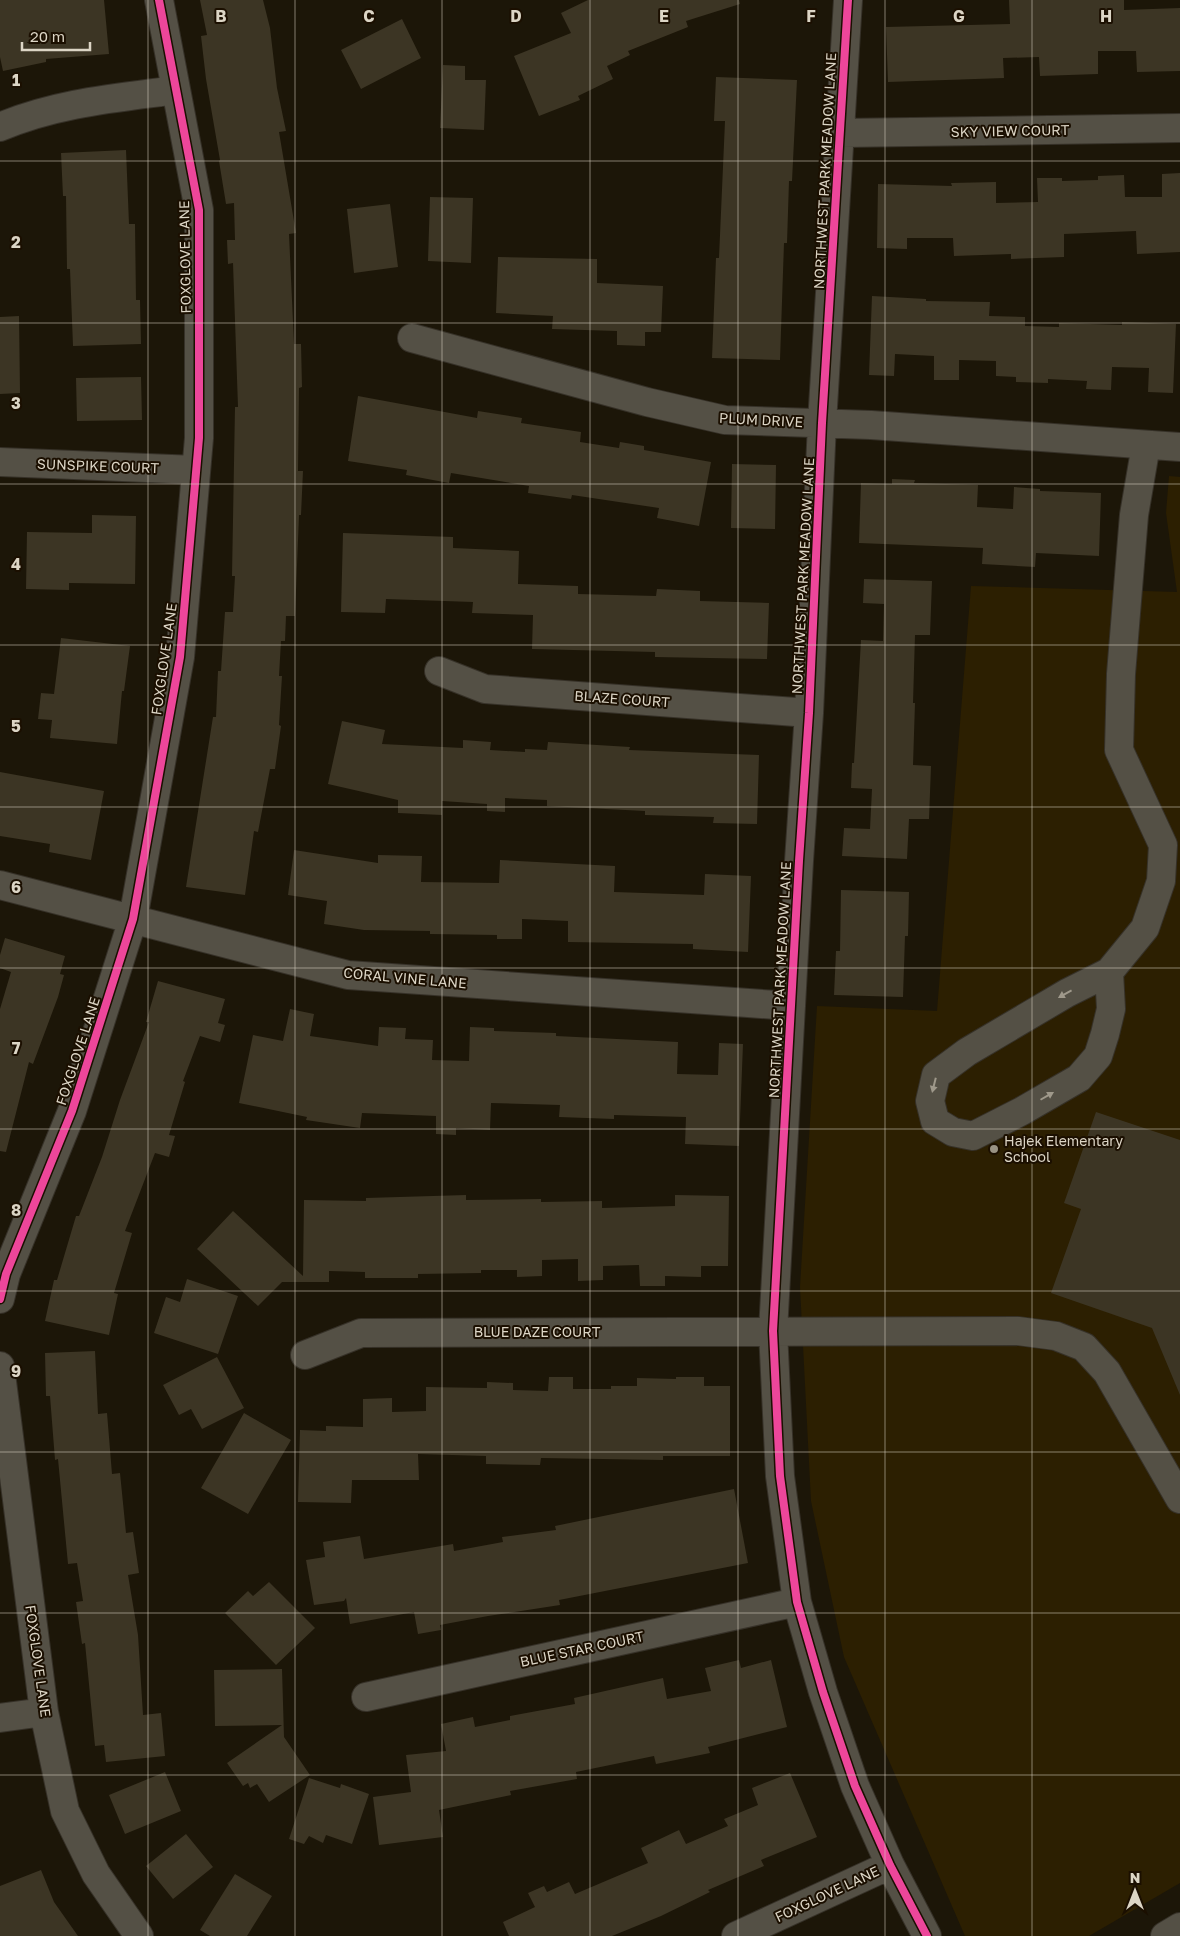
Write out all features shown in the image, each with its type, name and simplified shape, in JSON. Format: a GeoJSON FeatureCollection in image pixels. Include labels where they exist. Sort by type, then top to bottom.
{"type":"FeatureCollection","features":[{"type":"Feature","properties":{"kind":"street","name":"FOXGLOVE LANE"},"geometry":{"type":"LineString","coordinates":[[0,1299],[6,1274],[72,1111],[133,919],[180,658],[199,438],[199,210],[159,0]]}},
{"type":"Feature","properties":{"kind":"street","name":"NORTHWEST PARK MEADOW LANE"},"geometry":{"type":"LineString","coordinates":[[848,0],[822,423],[809,713],[772,1331],[780,1476],[797,1602],[823,1692],[855,1786],[890,1865],[927,1936]]}},
{"type":"Feature","properties":{"kind":"street"},"geometry":{"type":"LineString","coordinates":[[0,127],[27,115],[89,102],[176,90]]}},
{"type":"Feature","properties":{"kind":"street","name":"SKY VIEW COURT"},"geometry":{"type":"LineString","coordinates":[[841,133],[1180,128]]}},
{"type":"Feature","properties":{"kind":"street","name":"PLUM DRIVE"},"geometry":{"type":"LineString","coordinates":[[412,338],[647,402],[725,420],[871,425],[1180,448]]}},
{"type":"Feature","properties":{"kind":"street"},"geometry":{"type":"LineString","coordinates":[[1108,972],[1111,1009],[1105,1034],[1098,1056],[1079,1078],[1022,1111],[973,1136],[953,1132],[935,1121],[930,1101],[936,1076],[968,1052],[1067,992],[1108,972],[1145,928],[1160,881],[1163,844],[1119,750],[1122,674],[1134,515],[1146,446]]}},
{"type":"Feature","properties":{"kind":"street","name":"SUNSPIKE COURT"},"geometry":{"type":"LineString","coordinates":[[0,462],[196,470]]}},
{"type":"Feature","properties":{"kind":"street","name":"BLAZE COURT"},"geometry":{"type":"LineString","coordinates":[[439,671],[485,689],[809,713]]}},
{"type":"Feature","properties":{"kind":"street","name":"CORAL VINE LANE"},"geometry":{"type":"LineString","coordinates":[[0,885],[348,975],[791,1006]]}},
{"type":"Feature","properties":{"kind":"street","name":"BLUE DAZE COURT"},"geometry":{"type":"LineString","coordinates":[[305,1355],[361,1333],[1018,1331],[1056,1336],[1084,1347],[1107,1372],[1180,1499]]}},
{"type":"Feature","properties":{"kind":"street","name":"FOXGLOVE LANE"},"geometry":{"type":"LineString","coordinates":[[0,1366],[44,1712],[65,1811],[96,1874],[139,1936]]}},
{"type":"Feature","properties":{"kind":"street","name":"BLUE STAR COURT"},"geometry":{"type":"LineString","coordinates":[[366,1697],[797,1602]]}},
{"type":"Feature","properties":{"kind":"street"},"geometry":{"type":"LineString","coordinates":[[0,1718],[44,1712]]}},
{"type":"Feature","properties":{"kind":"street","name":"FOXGLOVE LANE"},"geometry":{"type":"LineString","coordinates":[[736,1936],[890,1865]]}},
{"type":"Feature","properties":{"kind":"street"},"geometry":{"type":"LineString","coordinates":[[1165,1936],[1180,1928]]}},
{"type":"Feature","properties":{"kind":"shaded area","name":"Hajek Elementary School"},"geometry":{"type":"Polygon","coordinates":[[[1169,476],[1180,477],[1180,1883],[1089,1936],[965,1936],[844,1657],[811,1501],[800,1287],[817,1006],[937,1011],[971,586],[1177,592],[1166,513],[1169,476]]]}},
{"type":"Feature","properties":{"kind":"building"},"geometry":{"type":"Polygon","coordinates":[[[0,0],[104,0],[109,54],[46,59],[46,62],[3,71],[0,57],[0,0]]]}},
{"type":"Feature","properties":{"kind":"building"},"geometry":{"type":"Polygon","coordinates":[[[200,0],[263,0],[270,28],[277,88],[286,131],[279,132],[296,233],[289,234],[294,344],[301,344],[302,387],[299,388],[298,471],[303,471],[301,515],[299,515],[295,616],[286,616],[285,641],[281,641],[279,676],[282,676],[279,725],[281,726],[275,769],[270,769],[258,832],[254,831],[245,895],[186,887],[213,717],[216,717],[218,671],[221,671],[225,612],[233,612],[235,576],[232,576],[235,407],[238,407],[233,263],[228,264],[227,240],[235,240],[234,203],[226,204],[206,79],[201,36],[207,35],[200,0]]]}},
{"type":"Feature","properties":{"kind":"building"},"geometry":{"type":"Polygon","coordinates":[[[588,0],[739,0],[740,4],[686,21],[688,27],[628,51],[630,55],[607,66],[613,79],[578,96],[580,100],[539,116],[514,56],[571,33],[561,13],[588,0]]]}},
{"type":"Feature","properties":{"kind":"building"},"geometry":{"type":"Polygon","coordinates":[[[1009,0],[1124,0],[1124,10],[1180,8],[1180,71],[1137,72],[1136,51],[1098,51],[1098,74],[1040,76],[1039,57],[1003,58],[1004,78],[888,82],[886,27],[1010,24],[1009,0]]]}},
{"type":"Feature","properties":{"kind":"building"},"geometry":{"type":"Polygon","coordinates":[[[402,19],[421,58],[361,89],[341,50],[402,19]]]}},
{"type":"Feature","properties":{"kind":"building"},"geometry":{"type":"Polygon","coordinates":[[[443,65],[465,66],[465,80],[486,80],[484,130],[440,128],[443,65]]]}},
{"type":"Feature","properties":{"kind":"building"},"geometry":{"type":"Polygon","coordinates":[[[716,77],[797,80],[792,181],[789,181],[787,243],[784,243],[780,360],[712,358],[716,258],[719,258],[725,121],[714,121],[716,77]]]}},
{"type":"Feature","properties":{"kind":"building"},"geometry":{"type":"Polygon","coordinates":[[[126,150],[129,224],[135,224],[136,300],[140,300],[141,344],[73,346],[70,269],[67,269],[66,196],[63,196],[61,153],[126,150]]]}},
{"type":"Feature","properties":{"kind":"building"},"geometry":{"type":"Polygon","coordinates":[[[1180,173],[1180,252],[1137,254],[1136,231],[1064,234],[1064,257],[1011,259],[1011,254],[954,256],[953,238],[907,238],[907,249],[877,248],[878,184],[952,186],[951,183],[996,182],[996,203],[1038,202],[1037,178],[1062,178],[1062,181],[1098,180],[1098,176],[1124,175],[1125,197],[1162,197],[1162,174],[1180,173]]]}},
{"type":"Feature","properties":{"kind":"building"},"geometry":{"type":"Polygon","coordinates":[[[430,197],[473,198],[471,263],[428,261],[430,197]]]}},
{"type":"Feature","properties":{"kind":"building"},"geometry":{"type":"Polygon","coordinates":[[[390,204],[398,267],[354,273],[347,209],[390,204]]]}},
{"type":"Feature","properties":{"kind":"building"},"geometry":{"type":"Polygon","coordinates":[[[498,257],[597,259],[597,283],[663,286],[661,332],[645,332],[645,346],[617,345],[617,331],[552,329],[553,316],[496,313],[498,257]]]}},
{"type":"Feature","properties":{"kind":"building"},"geometry":{"type":"Polygon","coordinates":[[[872,296],[926,299],[926,301],[990,302],[989,316],[1025,317],[1025,326],[1059,327],[1059,323],[1122,325],[1122,322],[1176,324],[1173,393],[1148,392],[1149,368],[1112,367],[1111,390],[1086,389],[1087,381],[1048,379],[1048,383],[1016,382],[1016,377],[996,376],[996,361],[959,360],[959,380],[934,380],[934,356],[895,354],[894,376],[869,375],[872,296]]]}},
{"type":"Feature","properties":{"kind":"building"},"geometry":{"type":"Polygon","coordinates":[[[19,316],[20,393],[0,394],[0,317],[19,316]]]}},
{"type":"Feature","properties":{"kind":"building"},"geometry":{"type":"Polygon","coordinates":[[[141,377],[142,420],[77,421],[76,378],[141,377]]]}},
{"type":"Feature","properties":{"kind":"building"},"geometry":{"type":"Polygon","coordinates":[[[358,396],[477,418],[478,411],[522,418],[521,423],[581,432],[580,442],[619,448],[620,442],[644,446],[644,450],[711,462],[699,526],[657,518],[659,508],[572,495],[571,499],[528,493],[529,486],[451,473],[449,483],[406,475],[407,470],[348,461],[358,396]]]}},
{"type":"Feature","properties":{"kind":"building"},"geometry":{"type":"Polygon","coordinates":[[[732,464],[776,465],[775,529],[731,528],[732,464]]]}},
{"type":"Feature","properties":{"kind":"building"},"geometry":{"type":"Polygon","coordinates":[[[892,479],[915,480],[914,483],[978,485],[977,507],[1013,509],[1014,487],[1040,489],[1040,491],[1101,493],[1099,556],[1036,553],[1035,567],[982,564],[983,548],[859,543],[861,483],[892,484],[892,479]]]}},
{"type":"Feature","properties":{"kind":"building"},"geometry":{"type":"Polygon","coordinates":[[[92,515],[136,516],[135,584],[69,583],[69,590],[26,589],[27,532],[92,533],[92,515]]]}},
{"type":"Feature","properties":{"kind":"building"},"geometry":{"type":"Polygon","coordinates":[[[343,533],[453,537],[453,548],[519,551],[518,584],[578,586],[578,594],[656,596],[657,589],[700,591],[700,601],[769,603],[767,659],[655,657],[655,652],[532,649],[533,615],[472,613],[473,602],[386,599],[385,613],[341,612],[343,533]]]}},
{"type":"Feature","properties":{"kind":"building"},"geometry":{"type":"Polygon","coordinates":[[[864,579],[932,581],[930,635],[915,635],[913,703],[915,703],[913,765],[931,766],[929,819],[909,819],[907,859],[842,856],[844,828],[870,829],[872,789],[851,788],[852,763],[854,763],[861,640],[883,641],[884,604],[863,603],[864,579]]]}},
{"type":"Feature","properties":{"kind":"building"},"geometry":{"type":"Polygon","coordinates":[[[61,638],[130,646],[124,691],[122,691],[117,744],[50,738],[52,720],[38,719],[41,693],[54,694],[61,638]]]}},
{"type":"Feature","properties":{"kind":"building"},"geometry":{"type":"Polygon","coordinates":[[[342,721],[385,730],[382,744],[463,748],[463,740],[491,742],[490,750],[525,752],[525,749],[547,750],[548,742],[630,747],[629,750],[759,755],[757,824],[713,823],[714,817],[645,815],[645,811],[547,806],[547,800],[505,798],[505,812],[487,811],[487,804],[442,801],[442,815],[398,813],[398,800],[328,784],[342,721]]]}},
{"type":"Feature","properties":{"kind":"building"},"geometry":{"type":"Polygon","coordinates":[[[0,772],[104,791],[91,860],[49,852],[50,844],[0,836],[0,772]]]}},
{"type":"Feature","properties":{"kind":"building"},"geometry":{"type":"Polygon","coordinates":[[[294,850],[378,863],[378,855],[422,856],[421,882],[499,883],[500,860],[615,866],[614,892],[704,895],[705,874],[751,876],[748,952],[693,949],[693,944],[568,942],[568,921],[522,919],[522,939],[497,939],[497,935],[430,934],[430,931],[364,930],[324,924],[327,901],[288,895],[294,850]]]}},
{"type":"Feature","properties":{"kind":"building"},"geometry":{"type":"Polygon","coordinates":[[[841,890],[909,892],[908,936],[905,936],[903,997],[834,995],[836,951],[840,951],[841,890]]]}},
{"type":"Feature","properties":{"kind":"building"},"geometry":{"type":"Polygon","coordinates":[[[5,938],[65,956],[60,974],[64,975],[58,997],[33,1064],[29,1062],[6,1152],[0,1151],[0,1009],[11,972],[0,968],[0,955],[5,938]]]}},
{"type":"Feature","properties":{"kind":"building"},"geometry":{"type":"Polygon","coordinates":[[[158,981],[225,999],[218,1023],[225,1025],[220,1042],[200,1036],[183,1081],[185,1082],[169,1135],[175,1136],[169,1157],[155,1153],[125,1231],[132,1233],[114,1293],[118,1294],[109,1335],[45,1321],[54,1280],[57,1280],[76,1216],[79,1216],[102,1157],[120,1100],[149,1022],[146,1022],[158,981]]]}},
{"type":"Feature","properties":{"kind":"building"},"geometry":{"type":"Polygon","coordinates":[[[290,1009],[314,1014],[310,1036],[378,1046],[379,1027],[406,1028],[405,1039],[433,1040],[432,1060],[469,1061],[470,1027],[494,1028],[494,1031],[556,1033],[556,1036],[678,1042],[677,1074],[718,1075],[719,1043],[743,1044],[739,1146],[685,1144],[686,1117],[614,1115],[614,1119],[559,1117],[560,1105],[491,1103],[490,1130],[456,1128],[456,1135],[436,1134],[436,1116],[362,1113],[360,1128],[306,1120],[307,1117],[239,1103],[253,1035],[283,1041],[290,1009]]]}},
{"type":"Feature","properties":{"kind":"building"},"geometry":{"type":"Polygon","coordinates":[[[1096,1112],[1180,1140],[1180,1395],[1152,1328],[1051,1293],[1081,1209],[1064,1203],[1096,1112]]]}},
{"type":"Feature","properties":{"kind":"building"},"geometry":{"type":"Polygon","coordinates":[[[466,1195],[466,1200],[541,1199],[541,1202],[602,1201],[602,1208],[675,1206],[675,1195],[729,1196],[728,1266],[701,1266],[701,1277],[665,1276],[665,1286],[640,1286],[639,1265],[603,1266],[603,1280],[578,1281],[578,1259],[542,1260],[542,1276],[517,1277],[517,1270],[481,1270],[481,1273],[418,1274],[418,1278],[365,1278],[365,1272],[329,1271],[329,1282],[282,1282],[258,1306],[197,1249],[233,1211],[303,1276],[304,1200],[366,1201],[366,1198],[466,1195]]]}},
{"type":"Feature","properties":{"kind":"building"},"geometry":{"type":"Polygon","coordinates":[[[187,1279],[238,1296],[218,1354],[154,1333],[166,1297],[180,1302],[187,1279]]]}},
{"type":"Feature","properties":{"kind":"building"},"geometry":{"type":"Polygon","coordinates":[[[95,1351],[98,1414],[107,1413],[112,1474],[120,1473],[126,1533],[133,1532],[139,1573],[128,1575],[138,1635],[143,1715],[161,1713],[165,1756],[106,1762],[104,1745],[95,1746],[85,1643],[82,1644],[76,1602],[83,1601],[77,1563],[68,1564],[58,1459],[55,1460],[50,1396],[46,1396],[45,1353],[95,1351]]]}},
{"type":"Feature","properties":{"kind":"building"},"geometry":{"type":"Polygon","coordinates":[[[217,1357],[244,1408],[202,1429],[191,1409],[179,1415],[163,1385],[217,1357]]]}},
{"type":"Feature","properties":{"kind":"building"},"geometry":{"type":"Polygon","coordinates":[[[549,1377],[573,1377],[573,1389],[611,1389],[611,1386],[637,1386],[637,1378],[676,1379],[676,1377],[704,1377],[704,1386],[730,1386],[730,1456],[663,1456],[663,1460],[541,1458],[540,1465],[486,1464],[486,1456],[418,1454],[419,1480],[352,1480],[351,1503],[298,1502],[300,1430],[326,1431],[326,1426],[363,1427],[363,1399],[392,1398],[392,1412],[426,1411],[426,1387],[487,1388],[487,1382],[513,1383],[513,1390],[548,1391],[549,1377]]]}},
{"type":"Feature","properties":{"kind":"building"},"geometry":{"type":"Polygon","coordinates":[[[244,1413],[291,1440],[248,1514],[201,1488],[244,1413]]]}},
{"type":"Feature","properties":{"kind":"building"},"geometry":{"type":"Polygon","coordinates":[[[734,1489],[748,1563],[559,1600],[560,1605],[440,1625],[441,1630],[418,1634],[414,1612],[350,1624],[346,1598],[344,1601],[314,1605],[306,1560],[325,1557],[323,1542],[360,1536],[364,1559],[453,1544],[454,1551],[503,1542],[502,1537],[556,1530],[555,1526],[734,1489]]]}},
{"type":"Feature","properties":{"kind":"building"},"geometry":{"type":"Polygon","coordinates":[[[269,1582],[315,1628],[276,1665],[225,1613],[248,1591],[253,1596],[269,1582]]]}},
{"type":"Feature","properties":{"kind":"building"},"geometry":{"type":"Polygon","coordinates":[[[739,1660],[741,1668],[771,1660],[787,1727],[708,1747],[710,1753],[656,1764],[654,1756],[576,1772],[577,1779],[510,1791],[511,1795],[439,1810],[443,1837],[379,1845],[373,1797],[411,1792],[406,1755],[446,1751],[441,1724],[473,1717],[475,1727],[510,1720],[510,1716],[575,1704],[574,1698],[663,1678],[667,1699],[711,1691],[705,1668],[739,1660]]]}},
{"type":"Feature","properties":{"kind":"building"},"geometry":{"type":"Polygon","coordinates":[[[282,1669],[284,1737],[310,1775],[269,1802],[257,1784],[250,1788],[248,1783],[243,1786],[227,1763],[282,1725],[215,1726],[214,1670],[282,1669]]]}},
{"type":"Feature","properties":{"kind":"building"},"geometry":{"type":"Polygon","coordinates":[[[165,1772],[181,1811],[125,1834],[109,1795],[165,1772]]]}},
{"type":"Feature","properties":{"kind":"building"},"geometry":{"type":"Polygon","coordinates":[[[790,1773],[817,1837],[761,1860],[764,1866],[708,1890],[710,1892],[661,1916],[612,1936],[509,1936],[503,1922],[535,1907],[528,1893],[544,1886],[547,1892],[569,1882],[575,1894],[648,1863],[641,1848],[679,1830],[686,1844],[728,1826],[724,1819],[758,1805],[752,1788],[790,1773]]]}},
{"type":"Feature","properties":{"kind":"building"},"geometry":{"type":"Polygon","coordinates":[[[309,1778],[340,1788],[341,1784],[369,1794],[352,1844],[326,1835],[323,1843],[309,1836],[304,1844],[289,1839],[309,1778]]]}},
{"type":"Feature","properties":{"kind":"building"},"geometry":{"type":"Polygon","coordinates":[[[186,1834],[213,1867],[173,1899],[146,1866],[186,1834]]]}},
{"type":"Feature","properties":{"kind":"building"},"geometry":{"type":"Polygon","coordinates":[[[41,1870],[54,1902],[78,1936],[0,1936],[0,1886],[41,1870]]]}},
{"type":"Feature","properties":{"kind":"building"},"geometry":{"type":"Polygon","coordinates":[[[235,1874],[272,1896],[247,1936],[210,1936],[200,1930],[235,1874]]]}},
{"type":"Feature","properties":{"kind":"cycle path"},"geometry":{"type":"LineString","coordinates":[[0,1299],[6,1274],[72,1111],[133,919],[180,657],[199,438],[199,210],[159,0]]}},
{"type":"Feature","properties":{"kind":"cycle path"},"geometry":{"type":"LineString","coordinates":[[848,0],[822,423],[809,713],[773,1331],[780,1476],[797,1602],[823,1692],[855,1786],[890,1865],[927,1936]]}},
{"type":"Feature","properties":{"kind":"place","name":"Hajek Elementary School"},"geometry":{"type":"Point","coordinates":[994,1149]}}]}
